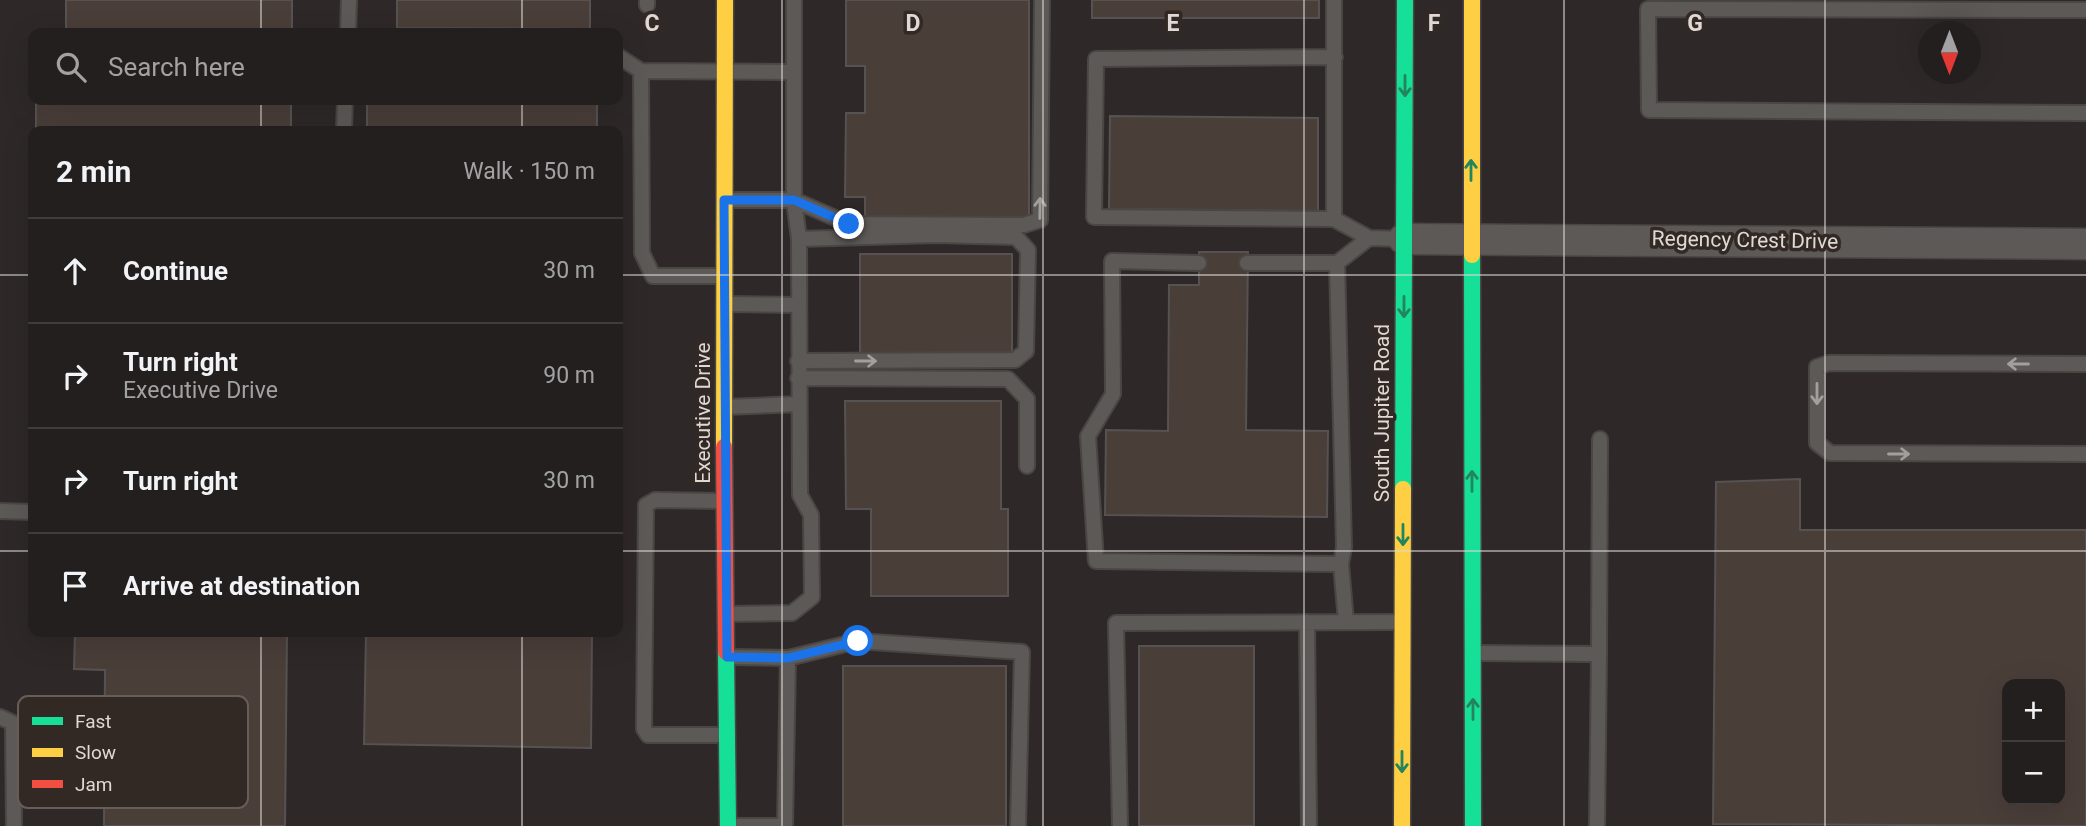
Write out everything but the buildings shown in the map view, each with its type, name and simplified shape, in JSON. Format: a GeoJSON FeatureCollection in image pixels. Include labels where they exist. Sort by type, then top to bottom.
{"type":"FeatureCollection","features":[{"type":"Feature","properties":{"kind":"main road","name":"Executive Drive"},"geometry":{"type":"LineString","coordinates":[[724,0],[728,826]]}},
{"type":"Feature","properties":{"kind":"main road","name":"South Jupiter Road"},"geometry":{"type":"LineString","coordinates":[[1402,826],[1405,0]]}},
{"type":"Feature","properties":{"kind":"main road"},"geometry":{"type":"LineString","coordinates":[[1472,0],[1473,826]]}},
{"type":"Feature","properties":{"kind":"street","name":"Regency Crest Drive"},"geometry":{"type":"LineString","coordinates":[[1404,239],[2086,244]]}},
{"type":"Feature","properties":{"kind":"lane"},"geometry":{"type":"LineString","coordinates":[[348,28],[349,0]]}},
{"type":"Feature","properties":{"kind":"lane"},"geometry":{"type":"LineString","coordinates":[[726,614],[792,612],[812,597],[811,515],[800,495],[799,239],[794,200],[794,0]]}},
{"type":"Feature","properties":{"kind":"lane"},"geometry":{"type":"LineString","coordinates":[[724,200],[794,200],[849,224],[1024,225],[1040,220],[1042,0]]}},
{"type":"Feature","properties":{"kind":"lane"},"geometry":{"type":"LineString","coordinates":[[1334,0],[1334,219]]}},
{"type":"Feature","properties":{"kind":"lane"},"geometry":{"type":"LineString","coordinates":[[2086,10],[1648,9],[1649,110],[2086,113]]}},
{"type":"Feature","properties":{"kind":"lane"},"geometry":{"type":"LineString","coordinates":[[1335,57],[1096,59],[1094,217],[1334,219],[1368,238],[1404,239]]}},
{"type":"Feature","properties":{"kind":"lane"},"geometry":{"type":"LineString","coordinates":[[623,59],[641,71],[794,72]]}},
{"type":"Feature","properties":{"kind":"lane"},"geometry":{"type":"LineString","coordinates":[[641,71],[642,253],[653,276],[724,276]]}},
{"type":"Feature","properties":{"kind":"lane"},"geometry":{"type":"LineString","coordinates":[[344,126],[345,105]]}},
{"type":"Feature","properties":{"kind":"lane"},"geometry":{"type":"LineString","coordinates":[[798,361],[1015,360],[1026,351],[1028,250],[1016,237],[936,235],[799,239]]}},
{"type":"Feature","properties":{"kind":"lane"},"geometry":{"type":"LineString","coordinates":[[1247,263],[1337,263],[1368,238]]}},
{"type":"Feature","properties":{"kind":"lane"},"geometry":{"type":"LineString","coordinates":[[1199,263],[1112,261],[1113,394],[1088,436],[1097,561],[1341,564]]}},
{"type":"Feature","properties":{"kind":"lane"},"geometry":{"type":"LineString","coordinates":[[1337,263],[1344,547],[1341,564],[1346,622]]}},
{"type":"Feature","properties":{"kind":"lane"},"geometry":{"type":"LineString","coordinates":[[724,304],[799,305]]}},
{"type":"Feature","properties":{"kind":"lane"},"geometry":{"type":"LineString","coordinates":[[2086,364],[1829,363],[1817,368],[1817,443],[1830,453],[2086,454]]}},
{"type":"Feature","properties":{"kind":"lane"},"geometry":{"type":"LineString","coordinates":[[798,378],[1008,379],[1027,399],[1027,466]]}},
{"type":"Feature","properties":{"kind":"lane"},"geometry":{"type":"LineString","coordinates":[[724,407],[798,404]]}},
{"type":"Feature","properties":{"kind":"lane"},"geometry":{"type":"LineString","coordinates":[[1597,826],[1600,439]]}},
{"type":"Feature","properties":{"kind":"lane"},"geometry":{"type":"LineString","coordinates":[[725,501],[655,500],[646,505],[644,729],[648,735],[727,735]]}},
{"type":"Feature","properties":{"kind":"lane"},"geometry":{"type":"LineString","coordinates":[[0,512],[28,512]]}},
{"type":"Feature","properties":{"kind":"lane"},"geometry":{"type":"LineString","coordinates":[[1307,622],[1309,826]]}},
{"type":"Feature","properties":{"kind":"lane"},"geometry":{"type":"LineString","coordinates":[[1121,826],[1116,623],[1403,622]]}},
{"type":"Feature","properties":{"kind":"lane"},"geometry":{"type":"LineString","coordinates":[[727,657],[788,658],[858,641],[1022,652],[1018,826]]}},
{"type":"Feature","properties":{"kind":"lane"},"geometry":{"type":"LineString","coordinates":[[1472,653],[1599,654]]}},
{"type":"Feature","properties":{"kind":"lane"},"geometry":{"type":"LineString","coordinates":[[785,826],[788,658]]}},
{"type":"Feature","properties":{"kind":"lane"},"geometry":{"type":"LineString","coordinates":[[0,717],[13,723],[14,826]]}},
{"type":"Feature","properties":{"kind":"lane"},"geometry":{"type":"LineString","coordinates":[[728,826],[778,826]]}},
{"type":"Feature","properties":{"kind":"traffic: fast"},"geometry":{"type":"LineString","coordinates":[[1403,489],[1405,0]]}},
{"type":"Feature","properties":{"kind":"traffic: fast"},"geometry":{"type":"LineString","coordinates":[[1472,255],[1473,826]]}},
{"type":"Feature","properties":{"kind":"traffic: fast"},"geometry":{"type":"LineString","coordinates":[[726,652],[728,826]]}},
{"type":"Feature","properties":{"kind":"traffic: slow"},"geometry":{"type":"LineString","coordinates":[[724,447],[725,0]]}},
{"type":"Feature","properties":{"kind":"traffic: slow"},"geometry":{"type":"LineString","coordinates":[[1472,0],[1472,255]]}},
{"type":"Feature","properties":{"kind":"traffic: slow"},"geometry":{"type":"LineString","coordinates":[[1402,826],[1403,489]]}},
{"type":"Feature","properties":{"kind":"traffic: jam"},"geometry":{"type":"LineString","coordinates":[[724,447],[726,652]]}},
{"type":"Feature","properties":{"kind":"route"},"geometry":{"type":"LineString","coordinates":[[849,224],[794,200],[724,200],[727,657],[788,658],[858,641]]}}]}
